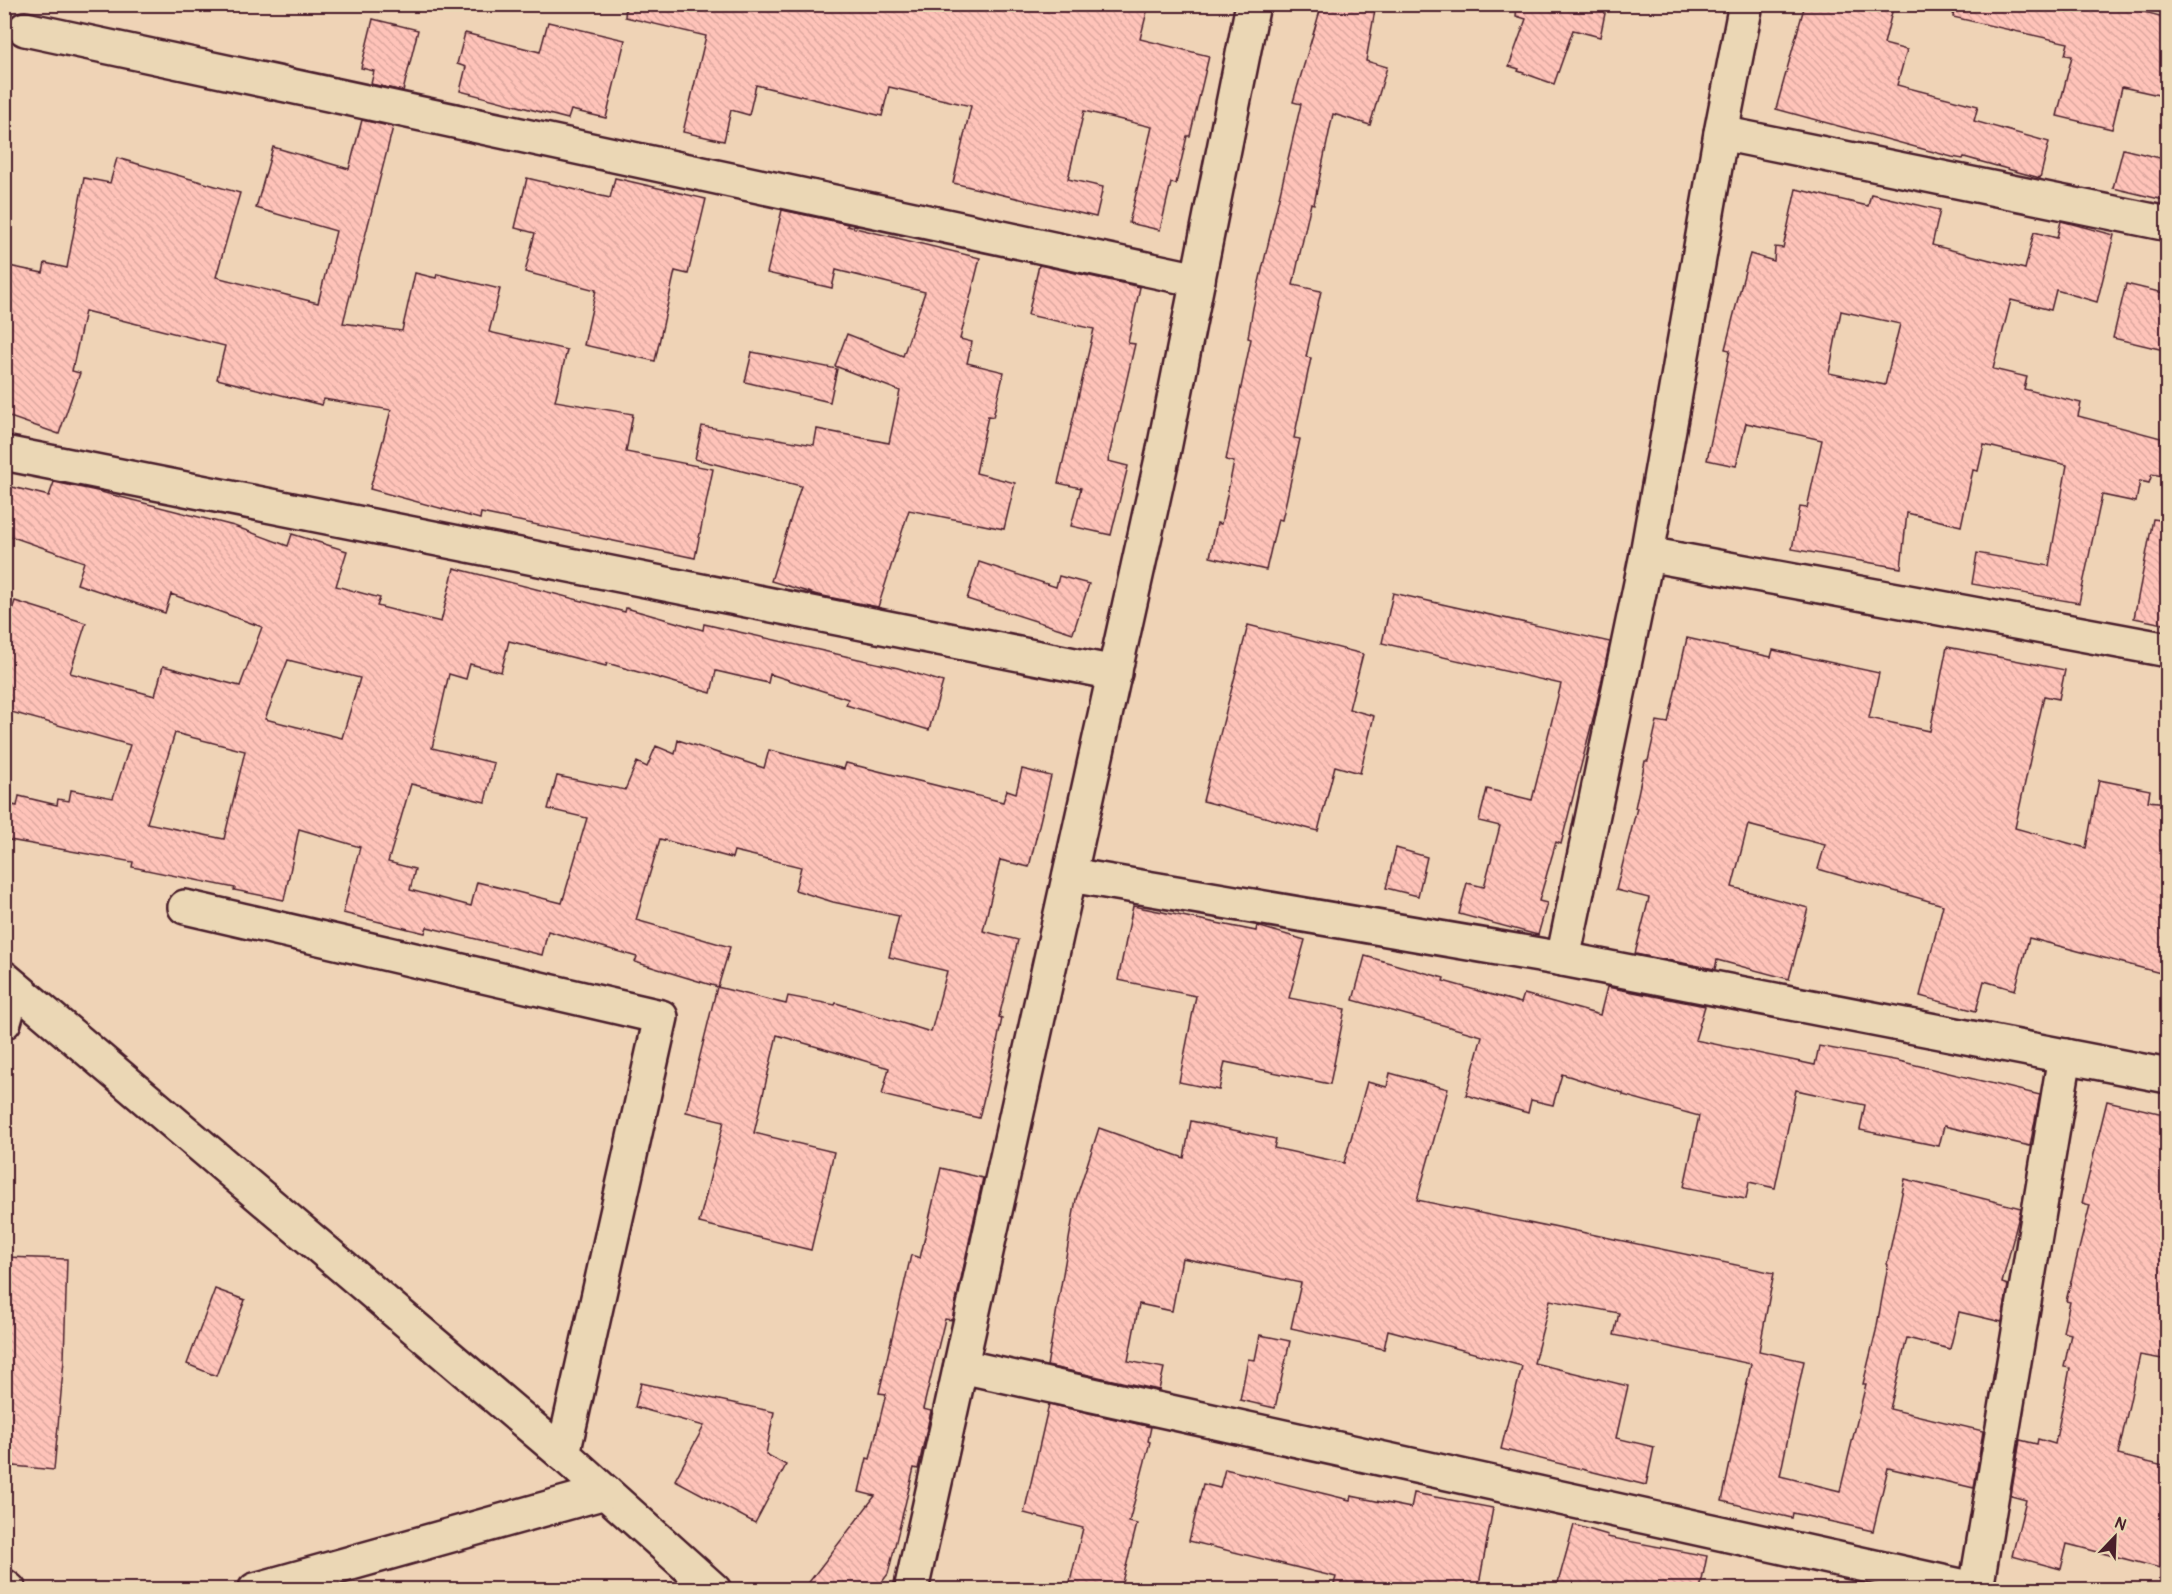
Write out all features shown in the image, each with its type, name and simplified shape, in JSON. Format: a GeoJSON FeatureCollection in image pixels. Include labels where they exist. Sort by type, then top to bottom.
{"type":"FeatureCollection","features":[{"type":"Feature","properties":{"kind":"street"},"geometry":{"type":"LineString","coordinates":[[911,1590],[1115,673],[1198,280],[1253,4]]}},
{"type":"Feature","properties":{"kind":"street"},"geometry":{"type":"LineString","coordinates":[[1563,959],[1647,554],[1746,4]]}},
{"type":"Feature","properties":{"kind":"street"},"geometry":{"type":"LineString","coordinates":[[25,29],[1198,280]]}},
{"type":"Feature","properties":{"kind":"street"},"geometry":{"type":"LineString","coordinates":[[1721,133],[2168,224]]}},
{"type":"Feature","properties":{"kind":"street"},"geometry":{"type":"LineString","coordinates":[[4,453],[1115,673]]}},
{"type":"Feature","properties":{"kind":"street"},"geometry":{"type":"LineString","coordinates":[[1647,554],[2168,650]]}},
{"type":"Feature","properties":{"kind":"street"},"geometry":{"type":"LineString","coordinates":[[1070,875],[1563,959],[2168,1076]]}},
{"type":"Feature","properties":{"kind":"street"},"geometry":{"type":"LineString","coordinates":[[185,907],[662,1017],[563,1454]]}},
{"type":"Feature","properties":{"kind":"street"},"geometry":{"type":"LineString","coordinates":[[9,982],[563,1454],[714,1590]]}},
{"type":"Feature","properties":{"kind":"street"},"geometry":{"type":"LineString","coordinates":[[4,1022],[9,982]]}},
{"type":"Feature","properties":{"kind":"street"},"geometry":{"type":"LineString","coordinates":[[961,1366],[1978,1589],[2065,1056]]}},
{"type":"Feature","properties":{"kind":"street"},"geometry":{"type":"LineString","coordinates":[[255,1590],[605,1492]]}},
{"type":"Feature","properties":{"kind":"street"},"geometry":{"type":"LineString","coordinates":[[4,1586],[9,1590]]}},
{"type":"Feature","properties":{"kind":"building"},"geometry":{"type":"Polygon","coordinates":[[[626,4],[1149,4],[1140,39],[1209,56],[1190,136],[1187,136],[1176,184],[1171,183],[1160,230],[1129,223],[1152,127],[1084,111],[1068,179],[1103,187],[1096,217],[953,183],[971,106],[889,87],[882,116],[756,85],[749,115],[731,110],[724,141],[683,132],[706,36],[625,17],[626,4]]]}},
{"type":"Feature","properties":{"kind":"building"},"geometry":{"type":"Polygon","coordinates":[[[1322,4],[1376,4],[1366,61],[1387,67],[1370,125],[1333,114],[1314,204],[1311,203],[1293,285],[1321,291],[1306,357],[1311,358],[1294,438],[1300,439],[1282,520],[1278,519],[1266,570],[1210,557],[1217,523],[1221,524],[1234,462],[1226,460],[1251,339],[1248,338],[1253,308],[1301,104],[1293,102],[1322,4]]]}},
{"type":"Feature","properties":{"kind":"building"},"geometry":{"type":"Polygon","coordinates":[[[1517,4],[1607,4],[1600,37],[1573,30],[1554,84],[1509,66],[1526,19],[1516,16],[1517,4]]]}},
{"type":"Feature","properties":{"kind":"building"},"geometry":{"type":"Polygon","coordinates":[[[1805,4],[1894,4],[1884,44],[1907,50],[1897,85],[1978,106],[1974,121],[2049,142],[2040,178],[1964,157],[1963,159],[1952,157],[1776,109],[1805,4]]]}},
{"type":"Feature","properties":{"kind":"building"},"geometry":{"type":"Polygon","coordinates":[[[1955,4],[2113,4],[2168,18],[2168,97],[2122,87],[2112,129],[2057,116],[2072,56],[2065,55],[2068,43],[1953,17],[1955,4]]]}},
{"type":"Feature","properties":{"kind":"building"},"geometry":{"type":"Polygon","coordinates":[[[373,19],[418,30],[403,91],[371,84],[374,71],[361,68],[373,19]]]}},
{"type":"Feature","properties":{"kind":"building"},"geometry":{"type":"Polygon","coordinates":[[[548,22],[625,40],[606,118],[571,110],[568,119],[460,91],[466,67],[457,64],[465,33],[540,52],[548,22]]]}},
{"type":"Feature","properties":{"kind":"building"},"geometry":{"type":"Polygon","coordinates":[[[362,120],[393,127],[343,323],[402,331],[415,273],[436,278],[437,274],[500,289],[489,332],[567,350],[555,401],[633,414],[626,452],[713,469],[695,558],[481,513],[480,519],[370,489],[391,410],[324,399],[322,405],[217,379],[225,346],[85,311],[72,371],[80,373],[59,434],[4,415],[4,265],[43,273],[45,263],[67,268],[84,178],[110,183],[117,158],[240,193],[216,277],[318,303],[336,231],[256,208],[273,147],[349,169],[362,120]]]}},
{"type":"Feature","properties":{"kind":"building"},"geometry":{"type":"Polygon","coordinates":[[[2123,149],[2168,160],[2168,201],[2113,188],[2123,149]]]}},
{"type":"Feature","properties":{"kind":"building"},"geometry":{"type":"Polygon","coordinates":[[[527,178],[610,198],[615,178],[706,199],[688,274],[675,271],[655,361],[584,345],[596,290],[525,272],[535,233],[515,228],[527,178]]]}},
{"type":"Feature","properties":{"kind":"building"},"geometry":{"type":"Polygon","coordinates":[[[1796,189],[1868,206],[1871,194],[1940,210],[1932,245],[2025,269],[2034,232],[2057,238],[2061,221],[2114,235],[2097,302],[2056,290],[2051,310],[2011,300],[1993,369],[2027,377],[2024,389],[2081,403],[2078,416],[2168,441],[2168,477],[2152,474],[2149,483],[2140,481],[2136,502],[2102,495],[2079,603],[1972,584],[1977,553],[2049,566],[2067,465],[1984,445],[1978,471],[1973,470],[1961,526],[1907,513],[1901,568],[1792,549],[1800,507],[1807,508],[1822,440],[1746,423],[1736,466],[1707,460],[1730,350],[1725,349],[1750,254],[1774,261],[1775,247],[1783,248],[1796,189]],[[1841,311],[1829,373],[1885,385],[1900,324],[1841,311]]]}},
{"type":"Feature","properties":{"kind":"building"},"geometry":{"type":"Polygon","coordinates":[[[782,210],[848,224],[847,226],[980,258],[960,339],[972,342],[967,363],[1004,372],[993,417],[988,416],[976,473],[1015,483],[1004,529],[909,510],[878,607],[818,595],[771,581],[801,486],[695,459],[702,426],[814,445],[817,429],[889,443],[900,391],[835,366],[847,334],[903,356],[925,292],[836,270],[832,288],[767,273],[782,210]]]}},
{"type":"Feature","properties":{"kind":"building"},"geometry":{"type":"Polygon","coordinates":[[[1039,265],[1140,287],[1128,343],[1135,344],[1108,461],[1128,466],[1111,535],[1071,526],[1081,488],[1058,483],[1094,329],[1028,315],[1039,265]]]}},
{"type":"Feature","properties":{"kind":"building"},"geometry":{"type":"Polygon","coordinates":[[[2126,284],[2168,294],[2168,351],[2113,338],[2126,284]]]}},
{"type":"Feature","properties":{"kind":"building"},"geometry":{"type":"Polygon","coordinates":[[[752,352],[837,369],[830,402],[745,382],[752,352]]]}},
{"type":"Feature","properties":{"kind":"building"},"geometry":{"type":"Polygon","coordinates":[[[54,482],[234,526],[288,546],[292,534],[347,551],[336,586],[380,598],[377,606],[441,622],[454,568],[625,612],[626,608],[703,630],[704,624],[898,668],[943,682],[929,730],[846,705],[848,699],[770,674],[768,683],[716,671],[711,693],[607,663],[606,666],[509,641],[501,672],[470,664],[466,679],[449,674],[432,748],[494,763],[485,802],[411,784],[388,862],[415,869],[410,890],[471,906],[477,882],[562,903],[587,818],[548,809],[557,776],[625,790],[637,762],[647,767],[656,746],[675,754],[678,740],[764,768],[769,750],[844,769],[846,763],[1003,802],[1007,790],[1016,793],[1022,769],[1051,776],[1029,867],[1000,860],[983,931],[1018,940],[999,1017],[1002,1018],[979,1118],[882,1095],[889,1068],[777,1035],[754,1133],[834,1152],[811,1250],[699,1223],[724,1121],[686,1112],[717,987],[786,1004],[788,996],[835,1005],[836,1003],[931,1032],[947,971],[889,957],[899,916],[833,902],[795,890],[801,867],[734,851],[732,858],[660,839],[636,920],[730,947],[718,987],[635,962],[637,957],[548,931],[542,955],[427,927],[425,933],[343,913],[360,847],[299,829],[284,900],[132,867],[133,862],[4,839],[4,803],[17,806],[19,796],[57,805],[58,799],[69,801],[71,790],[113,798],[130,745],[4,710],[4,635],[15,601],[86,623],[70,673],[155,696],[163,666],[240,686],[262,627],[171,594],[165,613],[77,584],[84,562],[4,534],[4,485],[49,496],[54,482]],[[288,660],[265,719],[342,738],[360,678],[288,660]],[[175,733],[147,823],[224,839],[245,751],[175,733]]]}},
{"type":"Feature","properties":{"kind":"building"},"geometry":{"type":"Polygon","coordinates":[[[2153,519],[2168,521],[2168,625],[2134,618],[2153,519]]]}},
{"type":"Feature","properties":{"kind":"building"},"geometry":{"type":"Polygon","coordinates":[[[979,562],[1056,587],[1059,576],[1089,584],[1073,633],[967,599],[979,562]]]}},
{"type":"Feature","properties":{"kind":"building"},"geometry":{"type":"Polygon","coordinates":[[[1393,593],[1610,642],[1561,844],[1556,842],[1539,901],[1547,903],[1538,935],[1459,914],[1467,883],[1484,887],[1500,826],[1479,821],[1487,789],[1532,800],[1561,684],[1382,643],[1393,593]]]}},
{"type":"Feature","properties":{"kind":"building"},"geometry":{"type":"Polygon","coordinates":[[[1248,625],[1363,654],[1349,709],[1374,716],[1360,773],[1335,766],[1318,831],[1203,801],[1248,625]]]}},
{"type":"Feature","properties":{"kind":"building"},"geometry":{"type":"Polygon","coordinates":[[[1687,638],[1771,657],[1773,650],[1879,673],[1869,718],[1930,731],[1947,647],[2065,670],[2059,699],[2044,696],[2015,828],[2086,848],[2099,780],[2150,790],[2148,801],[2168,803],[2168,975],[2029,938],[2015,990],[1984,981],[1976,1011],[1920,996],[1943,905],[1818,869],[1825,845],[1748,825],[1732,887],[1808,908],[1789,979],[1717,960],[1715,969],[1635,954],[1649,898],[1616,890],[1637,808],[1635,808],[1645,761],[1648,761],[1657,721],[1668,723],[1687,638]]]}},
{"type":"Feature","properties":{"kind":"building"},"geometry":{"type":"Polygon","coordinates":[[[1396,848],[1427,857],[1418,896],[1386,888],[1396,848]]]}},
{"type":"Feature","properties":{"kind":"building"},"geometry":{"type":"Polygon","coordinates":[[[1133,906],[1256,931],[1257,926],[1305,940],[1289,998],[1345,1009],[1330,1084],[1225,1062],[1219,1090],[1179,1082],[1196,996],[1118,980],[1133,906]]]}},
{"type":"Feature","properties":{"kind":"building"},"geometry":{"type":"Polygon","coordinates":[[[1365,956],[1521,1003],[1524,994],[1600,1015],[1607,987],[1705,1006],[1695,1040],[1815,1065],[1819,1046],[1899,1061],[2040,1095],[2030,1146],[1944,1126],[1939,1146],[1860,1130],[1865,1105],[1796,1090],[1775,1188],[1749,1182],[1746,1199],[1684,1187],[1699,1116],[1623,1095],[1623,1093],[1562,1074],[1553,1105],[1531,1100],[1528,1113],[1466,1095],[1482,1036],[1353,1000],[1365,956]]]}},
{"type":"Feature","properties":{"kind":"building"},"geometry":{"type":"Polygon","coordinates":[[[1390,1073],[1448,1089],[1417,1200],[1774,1273],[1759,1351],[1804,1361],[1780,1476],[1840,1491],[1866,1384],[1863,1384],[1876,1331],[1905,1179],[2021,1208],[2002,1283],[2008,1285],[2002,1322],[1959,1312],[1950,1349],[1907,1338],[1890,1409],[1983,1431],[1974,1488],[1888,1468],[1873,1531],[1793,1513],[1792,1518],[1722,1501],[1751,1364],[1614,1335],[1619,1313],[1550,1300],[1534,1363],[1628,1386],[1616,1438],[1654,1447],[1646,1485],[1501,1449],[1522,1366],[1388,1330],[1384,1349],[1291,1328],[1301,1283],[1182,1258],[1172,1311],[1139,1304],[1128,1361],[1164,1368],[1159,1390],[1047,1366],[1076,1199],[1099,1128],[1184,1158],[1191,1121],[1276,1139],[1274,1148],[1344,1163],[1367,1082],[1387,1087],[1390,1073]]]}},
{"type":"Feature","properties":{"kind":"building"},"geometry":{"type":"Polygon","coordinates":[[[2107,1101],[2168,1115],[2168,1360],[2140,1355],[2118,1455],[2168,1467],[2168,1570],[2067,1544],[2061,1569],[2012,1556],[2026,1500],[2011,1496],[2020,1440],[2037,1444],[2038,1439],[2055,1444],[2070,1368],[2064,1367],[2071,1334],[2063,1332],[2070,1302],[2066,1301],[2090,1205],[2082,1203],[2107,1101]]]}},
{"type":"Feature","properties":{"kind":"building"},"geometry":{"type":"Polygon","coordinates":[[[941,1168],[983,1178],[952,1320],[945,1319],[923,1409],[931,1411],[918,1469],[914,1468],[888,1574],[876,1590],[803,1590],[875,1496],[859,1492],[867,1458],[870,1459],[886,1394],[879,1393],[911,1255],[920,1258],[941,1168]]]}},
{"type":"Feature","properties":{"kind":"building"},"geometry":{"type":"Polygon","coordinates":[[[4,1257],[67,1259],[64,1360],[54,1470],[4,1465],[4,1257]]]}},
{"type":"Feature","properties":{"kind":"building"},"geometry":{"type":"Polygon","coordinates":[[[215,1289],[245,1300],[216,1376],[187,1364],[215,1289]]]}},
{"type":"Feature","properties":{"kind":"building"},"geometry":{"type":"Polygon","coordinates":[[[1260,1335],[1290,1341],[1275,1408],[1240,1400],[1248,1359],[1255,1360],[1260,1335]]]}},
{"type":"Feature","properties":{"kind":"building"},"geometry":{"type":"Polygon","coordinates":[[[641,1383],[774,1412],[766,1454],[786,1465],[755,1523],[675,1480],[704,1426],[635,1407],[641,1383]]]}},
{"type":"Feature","properties":{"kind":"building"},"geometry":{"type":"Polygon","coordinates":[[[1049,1404],[1151,1427],[1148,1441],[1150,1442],[1129,1522],[1137,1524],[1120,1590],[1068,1590],[1083,1528],[1024,1513],[1049,1404]]]}},
{"type":"Feature","properties":{"kind":"building"},"geometry":{"type":"Polygon","coordinates":[[[1225,1469],[1350,1500],[1351,1496],[1411,1508],[1414,1493],[1493,1508],[1478,1590],[1364,1590],[1334,1584],[1336,1577],[1189,1541],[1203,1484],[1220,1488],[1225,1469]]]}},
{"type":"Feature","properties":{"kind":"building"},"geometry":{"type":"Polygon","coordinates":[[[1574,1525],[1608,1535],[1607,1537],[1707,1556],[1700,1590],[1556,1590],[1574,1525]]]}}]}
